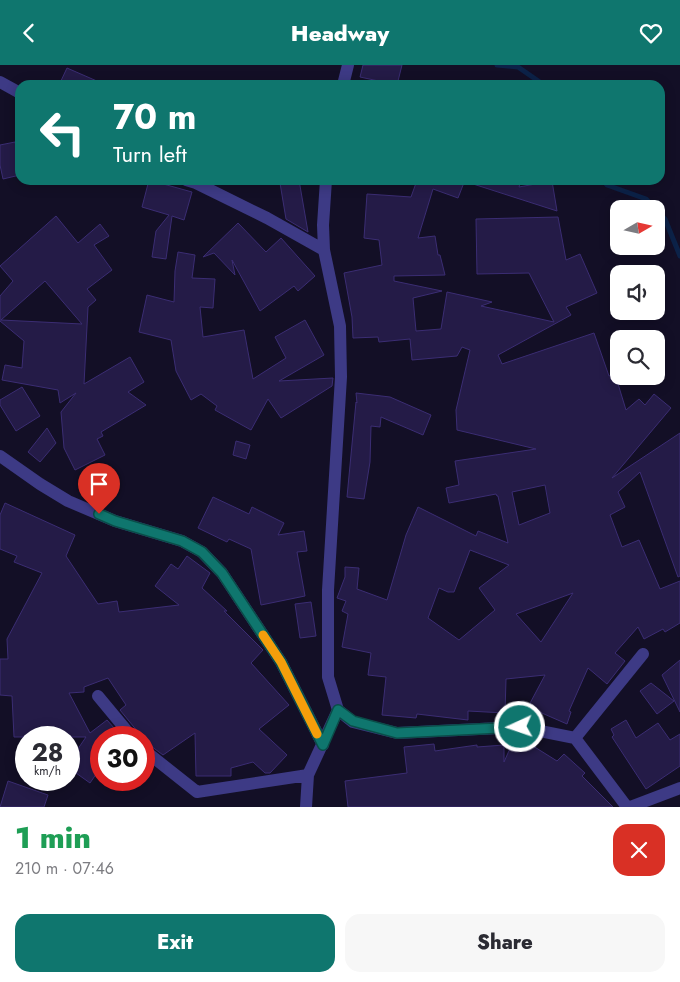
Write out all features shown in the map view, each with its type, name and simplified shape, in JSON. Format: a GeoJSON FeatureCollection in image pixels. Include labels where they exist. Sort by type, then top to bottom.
{"type":"FeatureCollection","features":[{"type":"Feature","properties":{"kind":"street"},"geometry":{"type":"LineString","coordinates":[[344,80],[348,65]]}},
{"type":"Feature","properties":{"kind":"street"},"geometry":{"type":"LineString","coordinates":[[0,82],[15,90]]}},
{"type":"Feature","properties":{"kind":"street"},"geometry":{"type":"LineString","coordinates":[[200,185],[267,218],[324,250]]}},
{"type":"Feature","properties":{"kind":"street"},"geometry":{"type":"LineString","coordinates":[[326,185],[323,225],[324,250],[340,327],[341,377],[328,590],[328,677],[338,710],[353,721],[397,733],[520,727],[575,739],[629,807],[680,788]]}},
{"type":"Feature","properties":{"kind":"street"},"geometry":{"type":"LineString","coordinates":[[0,456],[40,485],[68,501],[115,521],[182,541],[202,552],[222,573],[281,662],[323,745]]}},
{"type":"Feature","properties":{"kind":"street"},"geometry":{"type":"LineString","coordinates":[[575,739],[643,654]]}},
{"type":"Feature","properties":{"kind":"street"},"geometry":{"type":"LineString","coordinates":[[98,696],[123,726]]}},
{"type":"Feature","properties":{"kind":"street"},"geometry":{"type":"LineString","coordinates":[[306,807],[308,775],[338,710]]}},
{"type":"Feature","properties":{"kind":"street"},"geometry":{"type":"LineString","coordinates":[[155,760],[197,792],[308,775]]}},
{"type":"Feature","properties":{"kind":"building"},"geometry":{"type":"Polygon","coordinates":[[[363,65],[402,65],[398,80],[374,80],[360,77],[363,65]]]}},
{"type":"Feature","properties":{"kind":"building"},"geometry":{"type":"Polygon","coordinates":[[[67,68],[95,80],[61,80],[67,68]]]}},
{"type":"Feature","properties":{"kind":"building"},"geometry":{"type":"Polygon","coordinates":[[[15,142],[15,176],[3,179],[0,165],[0,145],[15,142]]]}},
{"type":"Feature","properties":{"kind":"building"},"geometry":{"type":"Polygon","coordinates":[[[148,185],[167,185],[192,192],[184,220],[172,216],[166,259],[152,257],[156,231],[169,215],[142,207],[148,185]]]}},
{"type":"Feature","properties":{"kind":"building"},"geometry":{"type":"Polygon","coordinates":[[[280,185],[300,185],[308,232],[286,219],[280,185]]]}},
{"type":"Feature","properties":{"kind":"building"},"geometry":{"type":"Polygon","coordinates":[[[415,185],[463,185],[458,198],[433,189],[418,238],[435,236],[438,255],[440,255],[445,275],[394,276],[394,281],[442,291],[413,298],[416,331],[441,329],[447,292],[492,302],[481,306],[554,322],[529,273],[477,274],[476,219],[558,217],[566,260],[580,254],[597,293],[566,307],[571,315],[498,355],[502,364],[594,333],[610,376],[610,385],[618,385],[626,410],[639,399],[645,405],[654,394],[671,408],[612,478],[680,433],[680,576],[678,577],[640,472],[618,492],[625,507],[610,515],[622,547],[639,540],[660,589],[680,581],[680,623],[665,632],[663,629],[644,639],[638,627],[615,653],[625,661],[607,684],[588,668],[569,711],[571,712],[567,724],[528,707],[545,675],[506,679],[505,713],[468,711],[468,720],[417,714],[416,718],[382,715],[386,677],[368,675],[371,653],[342,647],[348,614],[342,611],[346,601],[337,598],[345,577],[345,567],[359,568],[357,589],[387,600],[406,535],[418,507],[476,536],[478,531],[508,543],[496,494],[449,503],[446,488],[459,485],[455,461],[536,449],[457,430],[456,410],[470,350],[462,347],[457,356],[412,360],[410,339],[379,342],[378,337],[353,338],[352,317],[344,273],[382,265],[379,240],[364,238],[367,194],[411,197],[415,185]],[[545,485],[512,492],[519,525],[550,513],[545,485]],[[470,550],[454,592],[448,592],[439,588],[428,618],[459,640],[495,610],[479,588],[509,565],[470,550]],[[573,593],[516,614],[541,642],[573,593]]]}},
{"type":"Feature","properties":{"kind":"building"},"geometry":{"type":"Polygon","coordinates":[[[476,185],[520,185],[519,187],[553,185],[557,211],[476,185]]]}},
{"type":"Feature","properties":{"kind":"building"},"geometry":{"type":"Polygon","coordinates":[[[56,216],[78,243],[100,224],[109,236],[94,245],[112,270],[87,289],[96,300],[88,307],[84,384],[130,357],[144,382],[128,392],[146,405],[101,432],[103,436],[97,439],[105,455],[75,470],[64,448],[61,412],[76,393],[60,403],[58,390],[2,380],[5,365],[22,368],[24,341],[0,321],[0,296],[13,281],[0,266],[56,216]],[[45,281],[1,320],[82,324],[45,281]]]}},
{"type":"Feature","properties":{"kind":"building"},"geometry":{"type":"Polygon","coordinates":[[[238,223],[266,252],[281,238],[315,276],[298,291],[294,286],[260,311],[232,260],[235,275],[214,253],[203,257],[238,223]]]}},
{"type":"Feature","properties":{"kind":"building"},"geometry":{"type":"Polygon","coordinates":[[[178,252],[195,255],[192,278],[215,279],[213,308],[200,307],[203,337],[244,330],[253,379],[286,358],[275,337],[305,320],[324,355],[279,381],[333,378],[332,386],[281,418],[268,399],[251,430],[215,410],[217,406],[201,394],[191,400],[176,371],[171,340],[139,332],[147,295],[174,302],[178,252]]]}},
{"type":"Feature","properties":{"kind":"building"},"geometry":{"type":"Polygon","coordinates":[[[22,387],[40,416],[16,431],[0,405],[0,400],[22,387]]]}},
{"type":"Feature","properties":{"kind":"building"},"geometry":{"type":"Polygon","coordinates":[[[356,393],[390,397],[431,415],[423,435],[381,417],[380,427],[371,426],[370,462],[364,499],[347,497],[357,403],[356,393]]]}},
{"type":"Feature","properties":{"kind":"building"},"geometry":{"type":"Polygon","coordinates":[[[47,428],[56,443],[40,462],[28,452],[47,428]]]}},
{"type":"Feature","properties":{"kind":"building"},"geometry":{"type":"Polygon","coordinates":[[[236,441],[250,445],[246,459],[233,455],[236,441]]]}},
{"type":"Feature","properties":{"kind":"building"},"geometry":{"type":"Polygon","coordinates":[[[213,497],[249,514],[252,507],[284,523],[278,535],[304,531],[307,551],[297,552],[305,596],[261,605],[251,549],[229,539],[227,542],[198,528],[213,497]]]}},
{"type":"Feature","properties":{"kind":"building"},"geometry":{"type":"Polygon","coordinates":[[[5,503],[75,535],[66,556],[98,604],[117,601],[119,612],[179,605],[155,586],[171,564],[178,569],[187,556],[210,573],[202,588],[227,611],[224,611],[263,650],[251,663],[289,705],[259,729],[287,755],[270,773],[265,773],[253,762],[231,768],[231,776],[196,776],[195,733],[163,755],[155,749],[155,726],[133,726],[120,710],[126,705],[108,678],[84,687],[84,692],[69,693],[90,733],[90,783],[80,776],[80,746],[86,737],[80,737],[80,726],[15,726],[14,737],[12,696],[0,695],[0,659],[8,659],[7,639],[42,573],[14,562],[17,556],[0,549],[0,515],[5,503]]]}},
{"type":"Feature","properties":{"kind":"building"},"geometry":{"type":"Polygon","coordinates":[[[311,602],[316,636],[300,638],[295,604],[311,602]]]}},
{"type":"Feature","properties":{"kind":"building"},"geometry":{"type":"Polygon","coordinates":[[[680,660],[680,712],[662,675],[680,660]]]}},
{"type":"Feature","properties":{"kind":"building"},"geometry":{"type":"Polygon","coordinates":[[[651,683],[674,701],[657,714],[640,691],[651,683]]]}},
{"type":"Feature","properties":{"kind":"building"},"geometry":{"type":"Polygon","coordinates":[[[107,720],[112,726],[99,726],[107,720]]]}},
{"type":"Feature","properties":{"kind":"building"},"geometry":{"type":"Polygon","coordinates":[[[626,720],[636,738],[658,723],[670,740],[680,734],[680,766],[646,789],[612,737],[614,735],[611,729],[626,720]]]}},
{"type":"Feature","properties":{"kind":"building"},"geometry":{"type":"Polygon","coordinates":[[[523,743],[533,746],[557,761],[564,754],[585,773],[582,776],[613,807],[348,807],[345,781],[407,773],[404,747],[434,744],[435,751],[477,745],[477,747],[504,745],[504,762],[512,744],[523,743]]]}},
{"type":"Feature","properties":{"kind":"building"},"geometry":{"type":"Polygon","coordinates":[[[8,781],[15,783],[15,791],[37,791],[48,795],[44,807],[0,807],[8,781]]]}},
{"type":"Feature","properties":{"kind":"waterway"},"geometry":{"type":"LineString","coordinates":[[497,65],[518,67],[537,80]]}},
{"type":"Feature","properties":{"kind":"waterway"},"geometry":{"type":"LineString","coordinates":[[607,185],[647,200]]}},
{"type":"Feature","properties":{"kind":"waterway"},"geometry":{"type":"LineString","coordinates":[[665,219],[680,256]]}},
{"type":"Feature","properties":{"kind":"slow traffic"},"geometry":{"type":"LineString","coordinates":[[263,635],[281,662],[317,734]]}},
{"type":"Feature","properties":{"kind":"route"},"geometry":{"type":"LineString","coordinates":[[99,514],[115,521],[182,541],[202,552],[222,573],[281,662],[323,745],[338,710],[353,721],[397,733],[520,727]]}}]}
